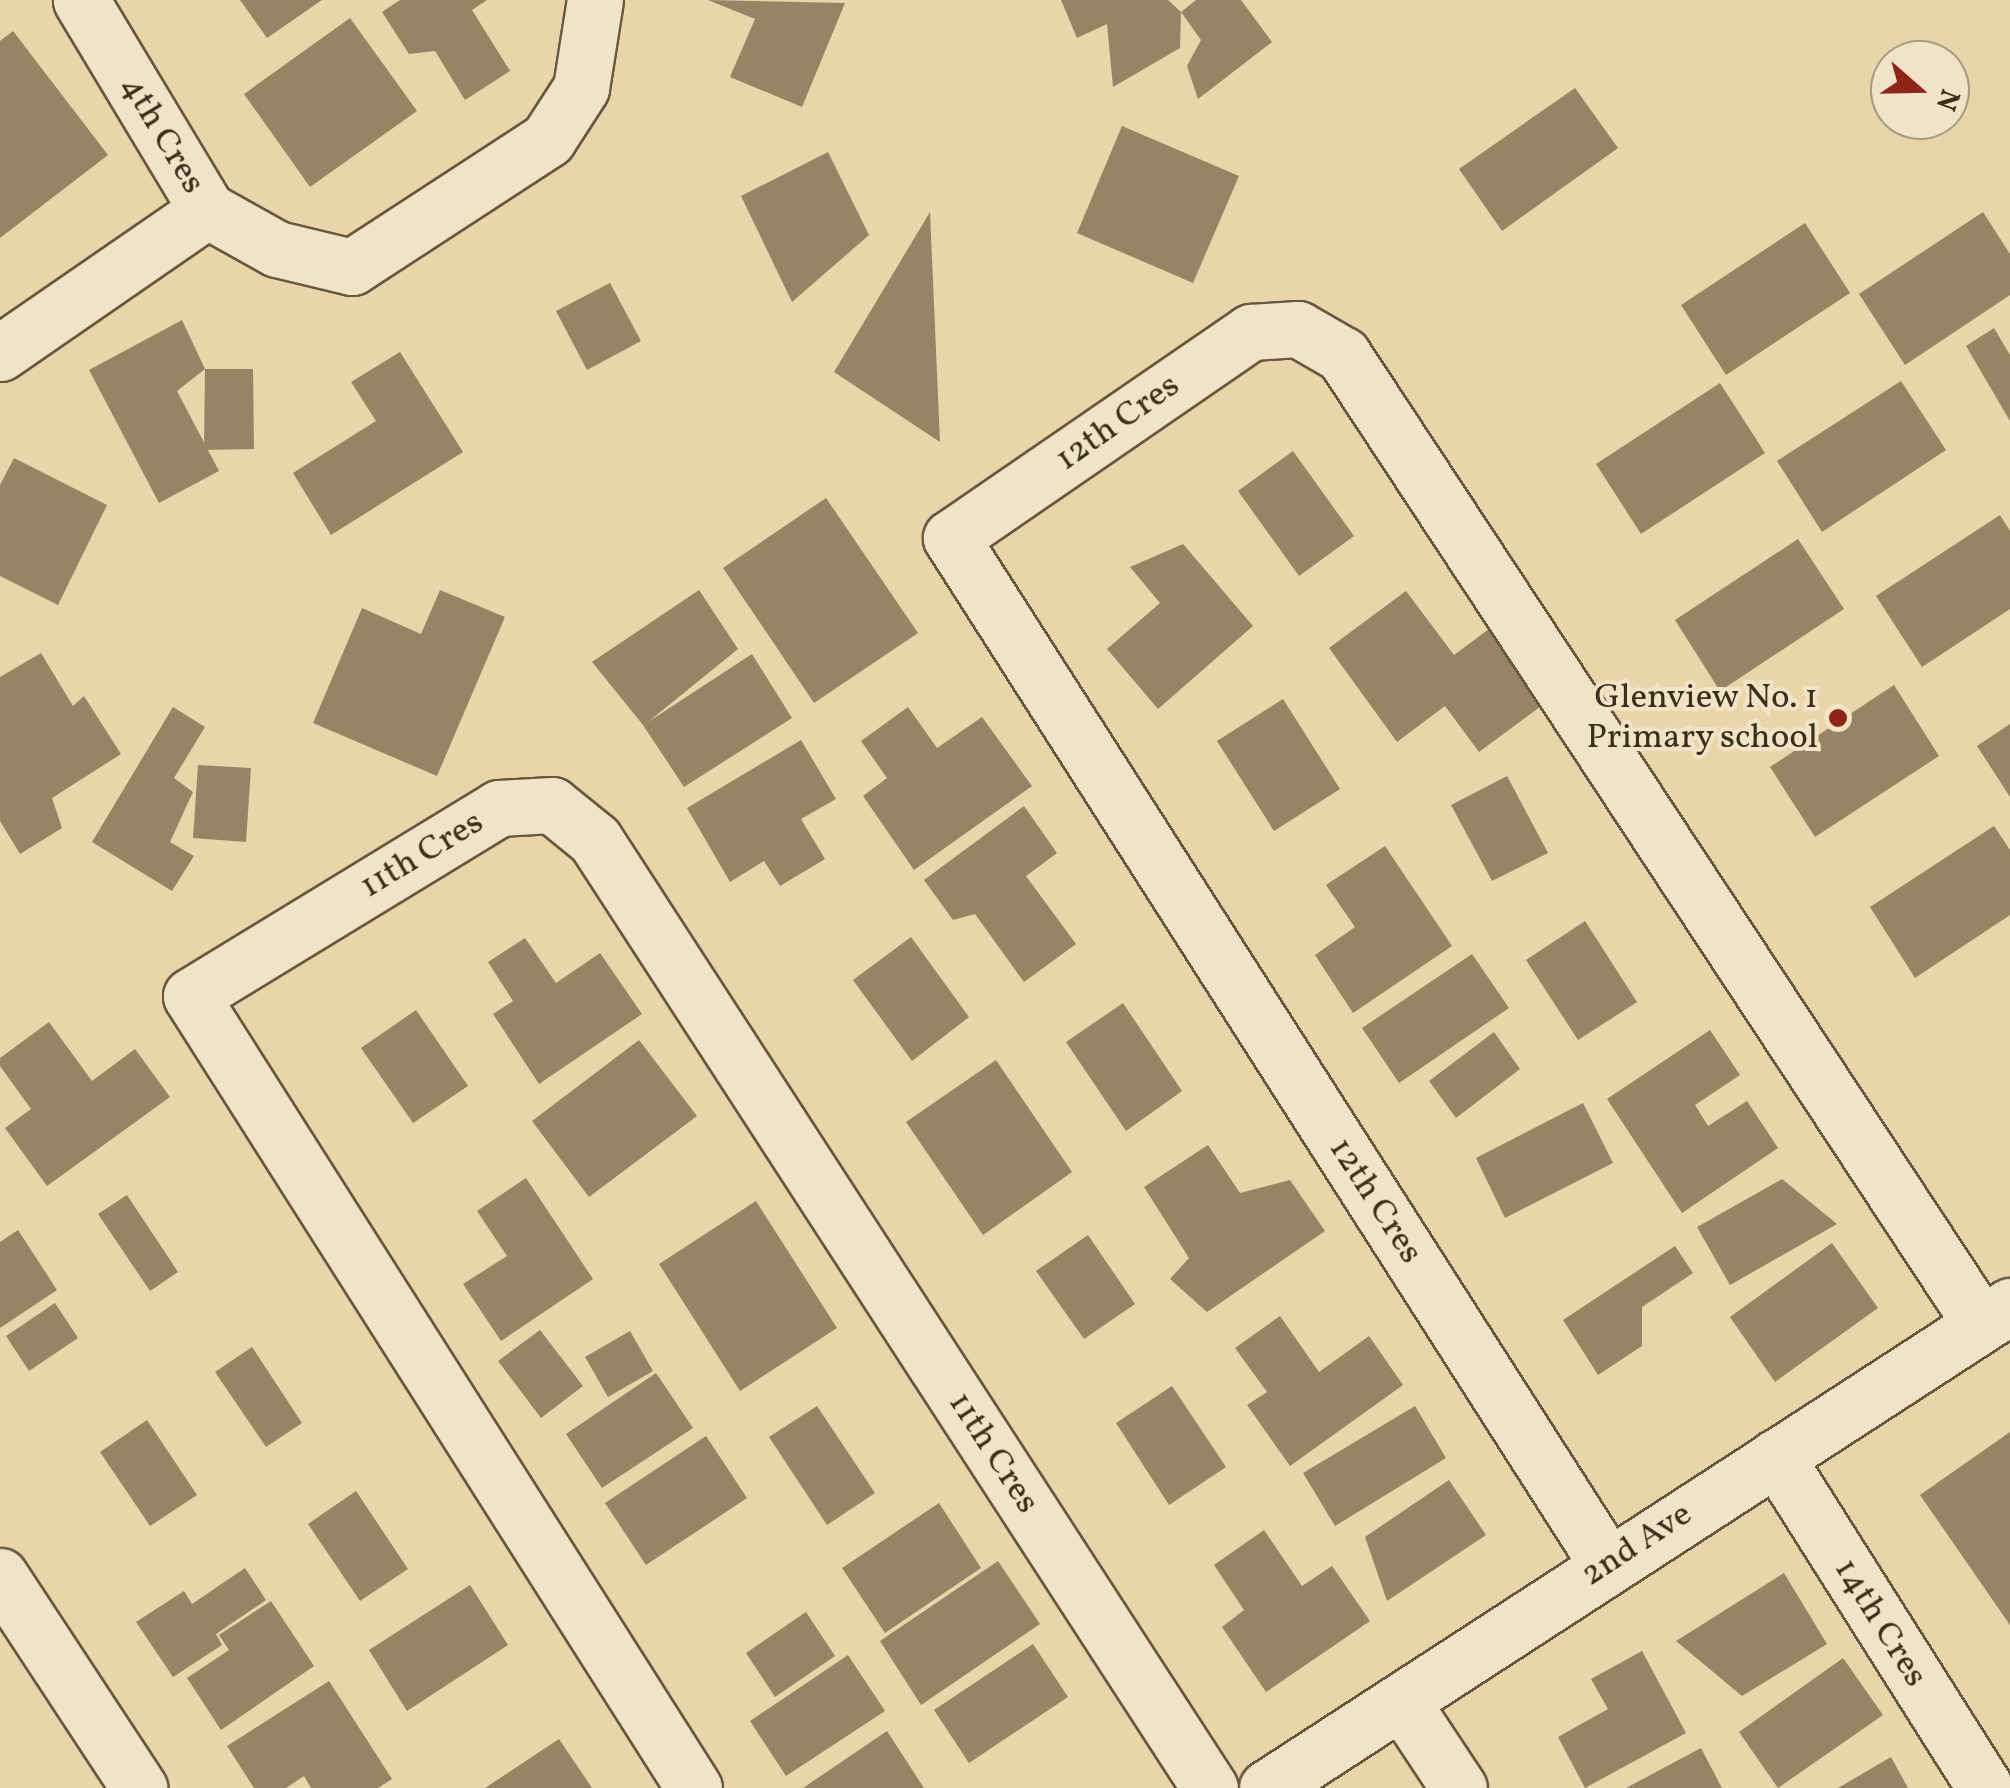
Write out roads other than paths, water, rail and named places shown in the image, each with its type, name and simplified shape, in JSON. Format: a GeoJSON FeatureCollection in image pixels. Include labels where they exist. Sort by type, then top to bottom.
{"type":"FeatureCollection","features":[{"type":"Feature","properties":{"kind":"street","name":"4th Cres"},"geometry":{"type":"LineString","coordinates":[[0,352],[207,210],[81,0]]}},
{"type":"Feature","properties":{"kind":"street"},"geometry":{"type":"LineString","coordinates":[[207,210],[276,249],[352,267],[548,138],[581,88],[596,0]]}},
{"type":"Feature","properties":{"kind":"street","name":"12th Cres"},"geometry":{"type":"LineString","coordinates":[[1607,1564],[951,538],[1251,332],[1298,329],[1344,356],[1995,1315]]}},
{"type":"Feature","properties":{"kind":"street","name":"11th Cres"},"geometry":{"type":"LineString","coordinates":[[694,1788],[191,996],[499,808],[552,805],[596,840],[1210,1788]]}},
{"type":"Feature","properties":{"kind":"street","name":"2nd Ave"},"geometry":{"type":"LineString","coordinates":[[1267,1788],[1995,1315]]}},
{"type":"Feature","properties":{"kind":"street","name":"14th Cres"},"geometry":{"type":"LineString","coordinates":[[1776,1458],[1985,1788]]}},
{"type":"Feature","properties":{"kind":"street"},"geometry":{"type":"LineString","coordinates":[[0,1576],[139,1788]]}},
{"type":"Feature","properties":{"kind":"street"},"geometry":{"type":"LineString","coordinates":[[1402,1702],[1459,1788]]}},
{"type":"Feature","properties":{"kind":"place","name":"Glenview No. 1 Primary school"},"geometry":{"type":"Point","coordinates":[1838,718]}}]}
